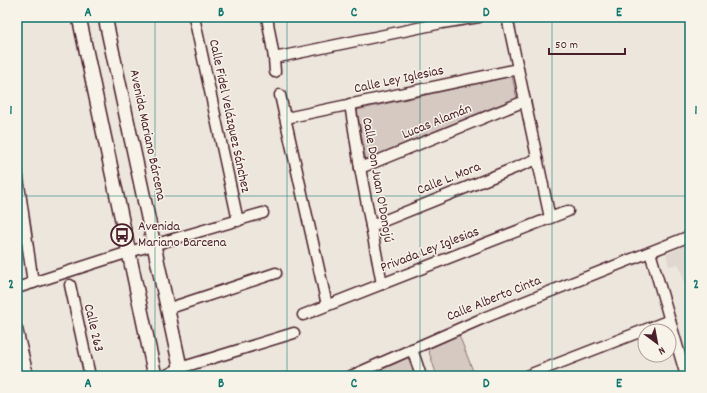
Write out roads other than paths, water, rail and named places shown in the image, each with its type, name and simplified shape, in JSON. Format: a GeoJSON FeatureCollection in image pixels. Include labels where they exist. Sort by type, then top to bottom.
{"type":"FeatureCollection","features":[{"type":"Feature","properties":{"kind":"street"},"geometry":{"type":"LineString","coordinates":[[79,17],[155,376]]}},
{"type":"Feature","properties":{"kind":"street","name":"Avenida Mariano Bárcena"},"geometry":{"type":"LineString","coordinates":[[105,17],[181,372]]}},
{"type":"Feature","properties":{"kind":"street","name":"Calle Fidel Velázquez Sánchez"},"geometry":{"type":"LineString","coordinates":[[194,17],[238,221]]}},
{"type":"Feature","properties":{"kind":"street"},"geometry":{"type":"LineString","coordinates":[[267,17],[275,72]]}},
{"type":"Feature","properties":{"kind":"street"},"geometry":{"type":"LineString","coordinates":[[274,58],[442,20],[479,17]]}},
{"type":"Feature","properties":{"kind":"street"},"geometry":{"type":"LineString","coordinates":[[507,17],[550,218]]}},
{"type":"Feature","properties":{"kind":"street","name":"Calle Ley Iglesias"},"geometry":{"type":"LineString","coordinates":[[286,118],[518,69]]}},
{"type":"Feature","properties":{"kind":"street"},"geometry":{"type":"LineString","coordinates":[[280,95],[327,306]]}},
{"type":"Feature","properties":{"kind":"street","name":"Lucas Alamán"},"geometry":{"type":"LineString","coordinates":[[360,168],[525,102]]}},
{"type":"Feature","properties":{"kind":"street","name":"Calle Don Juan O'Donojú"},"geometry":{"type":"LineString","coordinates":[[350,104],[370,226],[382,284]]}},
{"type":"Feature","properties":{"kind":"street","name":"Calle L. Mora"},"geometry":{"type":"LineString","coordinates":[[370,226],[537,159]]}},
{"type":"Feature","properties":{"kind":"street"},"geometry":{"type":"LineString","coordinates":[[17,171],[34,283]]}},
{"type":"Feature","properties":{"kind":"street","name":"Privada Ley Iglesias"},"geometry":{"type":"LineString","coordinates":[[303,315],[568,211]]}},
{"type":"Feature","properties":{"kind":"street"},"geometry":{"type":"LineString","coordinates":[[17,288],[154,244],[263,213]]}},
{"type":"Feature","properties":{"kind":"street","name":"Calle Alberto Cinta"},"geometry":{"type":"LineString","coordinates":[[350,376],[486,317],[690,236]]}},
{"type":"Feature","properties":{"kind":"street"},"geometry":{"type":"LineString","coordinates":[[650,252],[686,376]]}},
{"type":"Feature","properties":{"kind":"street"},"geometry":{"type":"LineString","coordinates":[[167,309],[276,273]]}},
{"type":"Feature","properties":{"kind":"street","name":"Calle 263"},"geometry":{"type":"LineString","coordinates":[[70,285],[90,376]]}},
{"type":"Feature","properties":{"kind":"street"},"geometry":{"type":"LineString","coordinates":[[526,376],[670,320]]}},
{"type":"Feature","properties":{"kind":"street"},"geometry":{"type":"LineString","coordinates":[[17,329],[28,376]]}},
{"type":"Feature","properties":{"kind":"street"},"geometry":{"type":"LineString","coordinates":[[165,376],[181,372],[294,333]]}},
{"type":"Feature","properties":{"kind":"street"},"geometry":{"type":"LineString","coordinates":[[412,349],[421,376]]}},
{"type":"Feature","properties":{"kind":"place","name":"Avenida Mariano Barcena"},"geometry":{"type":"Point","coordinates":[122,235]}}]}
